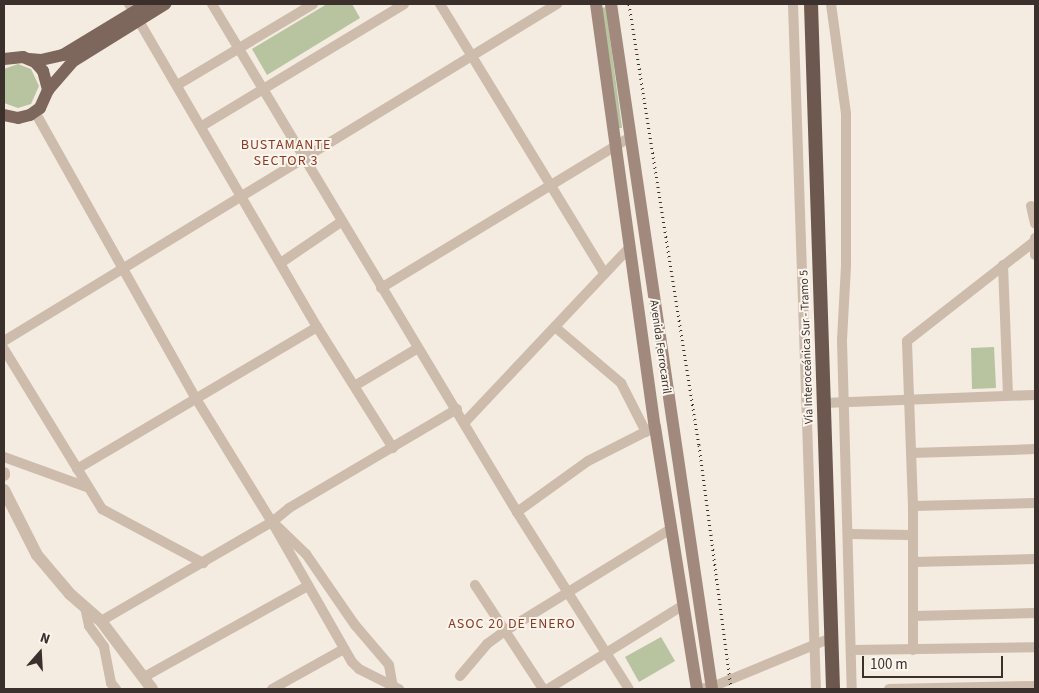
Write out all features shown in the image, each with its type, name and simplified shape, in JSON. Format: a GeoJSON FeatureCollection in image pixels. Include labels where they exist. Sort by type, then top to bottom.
{"type":"FeatureCollection","features":[{"type":"Feature","properties":{"kind":"highway","name":"Vía Interoceánica Sur - Tramo 5"},"geometry":{"type":"LineString","coordinates":[[811,4],[832,689]]}},
{"type":"Feature","properties":{"kind":"main road"},"geometry":{"type":"LineString","coordinates":[[4,58],[41,60],[63,55],[147,4]]}},
{"type":"Feature","properties":{"kind":"main road"},"geometry":{"type":"LineString","coordinates":[[4,115],[18,118],[35,112],[44,102],[48,90],[72,62],[135,12],[165,4]]}},
{"type":"Feature","properties":{"kind":"main road","name":"Avenida Ferrocarril"},"geometry":{"type":"LineString","coordinates":[[596,4],[651,429],[671,530],[682,606],[698,689]]}},
{"type":"Feature","properties":{"kind":"main road","name":"Avenida Ferrocarril"},"geometry":{"type":"LineString","coordinates":[[611,4],[712,688]]}},
{"type":"Feature","properties":{"kind":"main road"},"geometry":{"type":"LineString","coordinates":[[29,59],[43,71],[48,90]]}},
{"type":"Feature","properties":{"kind":"street"},"geometry":{"type":"LineString","coordinates":[[212,4],[303,159],[465,422],[517,512],[629,689]]}},
{"type":"Feature","properties":{"kind":"street"},"geometry":{"type":"LineString","coordinates":[[179,84],[313,4]]}},
{"type":"Feature","properties":{"kind":"street"},"geometry":{"type":"LineString","coordinates":[[202,126],[404,4]]}},
{"type":"Feature","properties":{"kind":"street"},"geometry":{"type":"LineString","coordinates":[[440,4],[469,56],[604,273]]}},
{"type":"Feature","properties":{"kind":"street"},"geometry":{"type":"LineString","coordinates":[[4,341],[122,266],[242,196],[557,4]]}},
{"type":"Feature","properties":{"kind":"street"},"geometry":{"type":"LineString","coordinates":[[793,4],[816,689]]}},
{"type":"Feature","properties":{"kind":"street"},"geometry":{"type":"LineString","coordinates":[[831,4],[846,113],[846,266],[842,341],[853,650],[852,689]]}},
{"type":"Feature","properties":{"kind":"street"},"geometry":{"type":"LineString","coordinates":[[135,12],[179,84],[317,326],[356,385],[393,448]]}},
{"type":"Feature","properties":{"kind":"street"},"geometry":{"type":"LineString","coordinates":[[35,112],[195,397],[272,522],[306,587],[344,649],[359,669],[396,688]]}},
{"type":"Feature","properties":{"kind":"street"},"geometry":{"type":"LineString","coordinates":[[381,288],[549,184],[630,138]]}},
{"type":"Feature","properties":{"kind":"street"},"geometry":{"type":"LineString","coordinates":[[1031,206],[1035,224]]}},
{"type":"Feature","properties":{"kind":"street"},"geometry":{"type":"LineString","coordinates":[[282,262],[341,222]]}},
{"type":"Feature","properties":{"kind":"street"},"geometry":{"type":"LineString","coordinates":[[1035,239],[1035,255]]}},
{"type":"Feature","properties":{"kind":"street"},"geometry":{"type":"LineString","coordinates":[[913,650],[914,616],[911,535],[913,506],[907,400],[907,341],[1035,239]]}},
{"type":"Feature","properties":{"kind":"street"},"geometry":{"type":"LineString","coordinates":[[465,422],[629,248]]}},
{"type":"Feature","properties":{"kind":"street"},"geometry":{"type":"LineString","coordinates":[[1002,265],[1008,395]]}},
{"type":"Feature","properties":{"kind":"street"},"geometry":{"type":"LineString","coordinates":[[77,469],[317,326]]}},
{"type":"Feature","properties":{"kind":"street"},"geometry":{"type":"LineString","coordinates":[[517,512],[588,461],[651,429],[621,383],[555,327]]}},
{"type":"Feature","properties":{"kind":"street"},"geometry":{"type":"LineString","coordinates":[[356,385],[418,348]]}},
{"type":"Feature","properties":{"kind":"street"},"geometry":{"type":"LineString","coordinates":[[4,349],[86,487],[102,509],[203,563]]}},
{"type":"Feature","properties":{"kind":"street"},"geometry":{"type":"LineString","coordinates":[[824,403],[1035,395]]}},
{"type":"Feature","properties":{"kind":"street"},"geometry":{"type":"LineString","coordinates":[[101,621],[272,522],[289,508],[457,409]]}},
{"type":"Feature","properties":{"kind":"street"},"geometry":{"type":"LineString","coordinates":[[911,453],[1035,449]]}},
{"type":"Feature","properties":{"kind":"street"},"geometry":{"type":"LineString","coordinates":[[4,457],[86,487]]}},
{"type":"Feature","properties":{"kind":"street"},"geometry":{"type":"LineString","coordinates":[[4,490],[37,555],[85,607],[101,621],[152,689]]}},
{"type":"Feature","properties":{"kind":"street"},"geometry":{"type":"LineString","coordinates":[[913,506],[1035,503]]}},
{"type":"Feature","properties":{"kind":"street"},"geometry":{"type":"LineString","coordinates":[[272,522],[306,554],[355,625],[388,666],[396,688]]}},
{"type":"Feature","properties":{"kind":"street"},"geometry":{"type":"LineString","coordinates":[[460,676],[487,644],[505,631],[566,592],[671,530]]}},
{"type":"Feature","properties":{"kind":"street"},"geometry":{"type":"LineString","coordinates":[[849,534],[911,535]]}},
{"type":"Feature","properties":{"kind":"street"},"geometry":{"type":"LineString","coordinates":[[913,562],[1035,559]]}},
{"type":"Feature","properties":{"kind":"street"},"geometry":{"type":"LineString","coordinates":[[475,586],[543,689]]}},
{"type":"Feature","properties":{"kind":"street"},"geometry":{"type":"LineString","coordinates":[[144,677],[306,587]]}},
{"type":"Feature","properties":{"kind":"street"},"geometry":{"type":"LineString","coordinates":[[548,689],[682,606]]}},
{"type":"Feature","properties":{"kind":"street"},"geometry":{"type":"LineString","coordinates":[[85,607],[89,626],[104,648],[111,683],[116,689]]}},
{"type":"Feature","properties":{"kind":"street"},"geometry":{"type":"LineString","coordinates":[[914,616],[1035,613]]}},
{"type":"Feature","properties":{"kind":"street"},"geometry":{"type":"LineString","coordinates":[[698,689],[712,688],[831,638]]}},
{"type":"Feature","properties":{"kind":"street"},"geometry":{"type":"LineString","coordinates":[[853,650],[1035,647]]}},
{"type":"Feature","properties":{"kind":"street"},"geometry":{"type":"LineString","coordinates":[[272,689],[344,649]]}},
{"type":"Feature","properties":{"kind":"street"},"geometry":{"type":"LineString","coordinates":[[889,689],[1035,686]]}},
{"type":"Feature","properties":{"kind":"green space"},"geometry":{"type":"Polygon","coordinates":[[[327,4],[352,4],[360,18],[267,75],[252,49],[327,4]]]}},
{"type":"Feature","properties":{"kind":"green space"},"geometry":{"type":"Polygon","coordinates":[[[606,7],[622,128],[618,128],[601,8],[606,7]]]}},
{"type":"Feature","properties":{"kind":"green space"},"geometry":{"type":"Polygon","coordinates":[[[18,64],[31,69],[39,86],[31,104],[18,108],[4,103],[4,69],[18,64]]]}},
{"type":"Feature","properties":{"kind":"green space"},"geometry":{"type":"Polygon","coordinates":[[[994,347],[996,388],[972,389],[971,348],[994,347]]]}},
{"type":"Feature","properties":{"kind":"green space"},"geometry":{"type":"Polygon","coordinates":[[[661,637],[675,661],[639,682],[625,657],[661,637]]]}},
{"type":"Feature","properties":{"kind":"railway"},"geometry":{"type":"LineString","coordinates":[[629,4],[699,445],[731,689]]}},
{"type":"Feature","properties":{"kind":"district","name":"BUSTAMANTE SECTOR 3"},"geometry":{"type":"Point","coordinates":[286,154]}},
{"type":"Feature","properties":{"kind":"district","name":"ASOC 20 DE ENERO"},"geometry":{"type":"Point","coordinates":[512,624]}}]}
